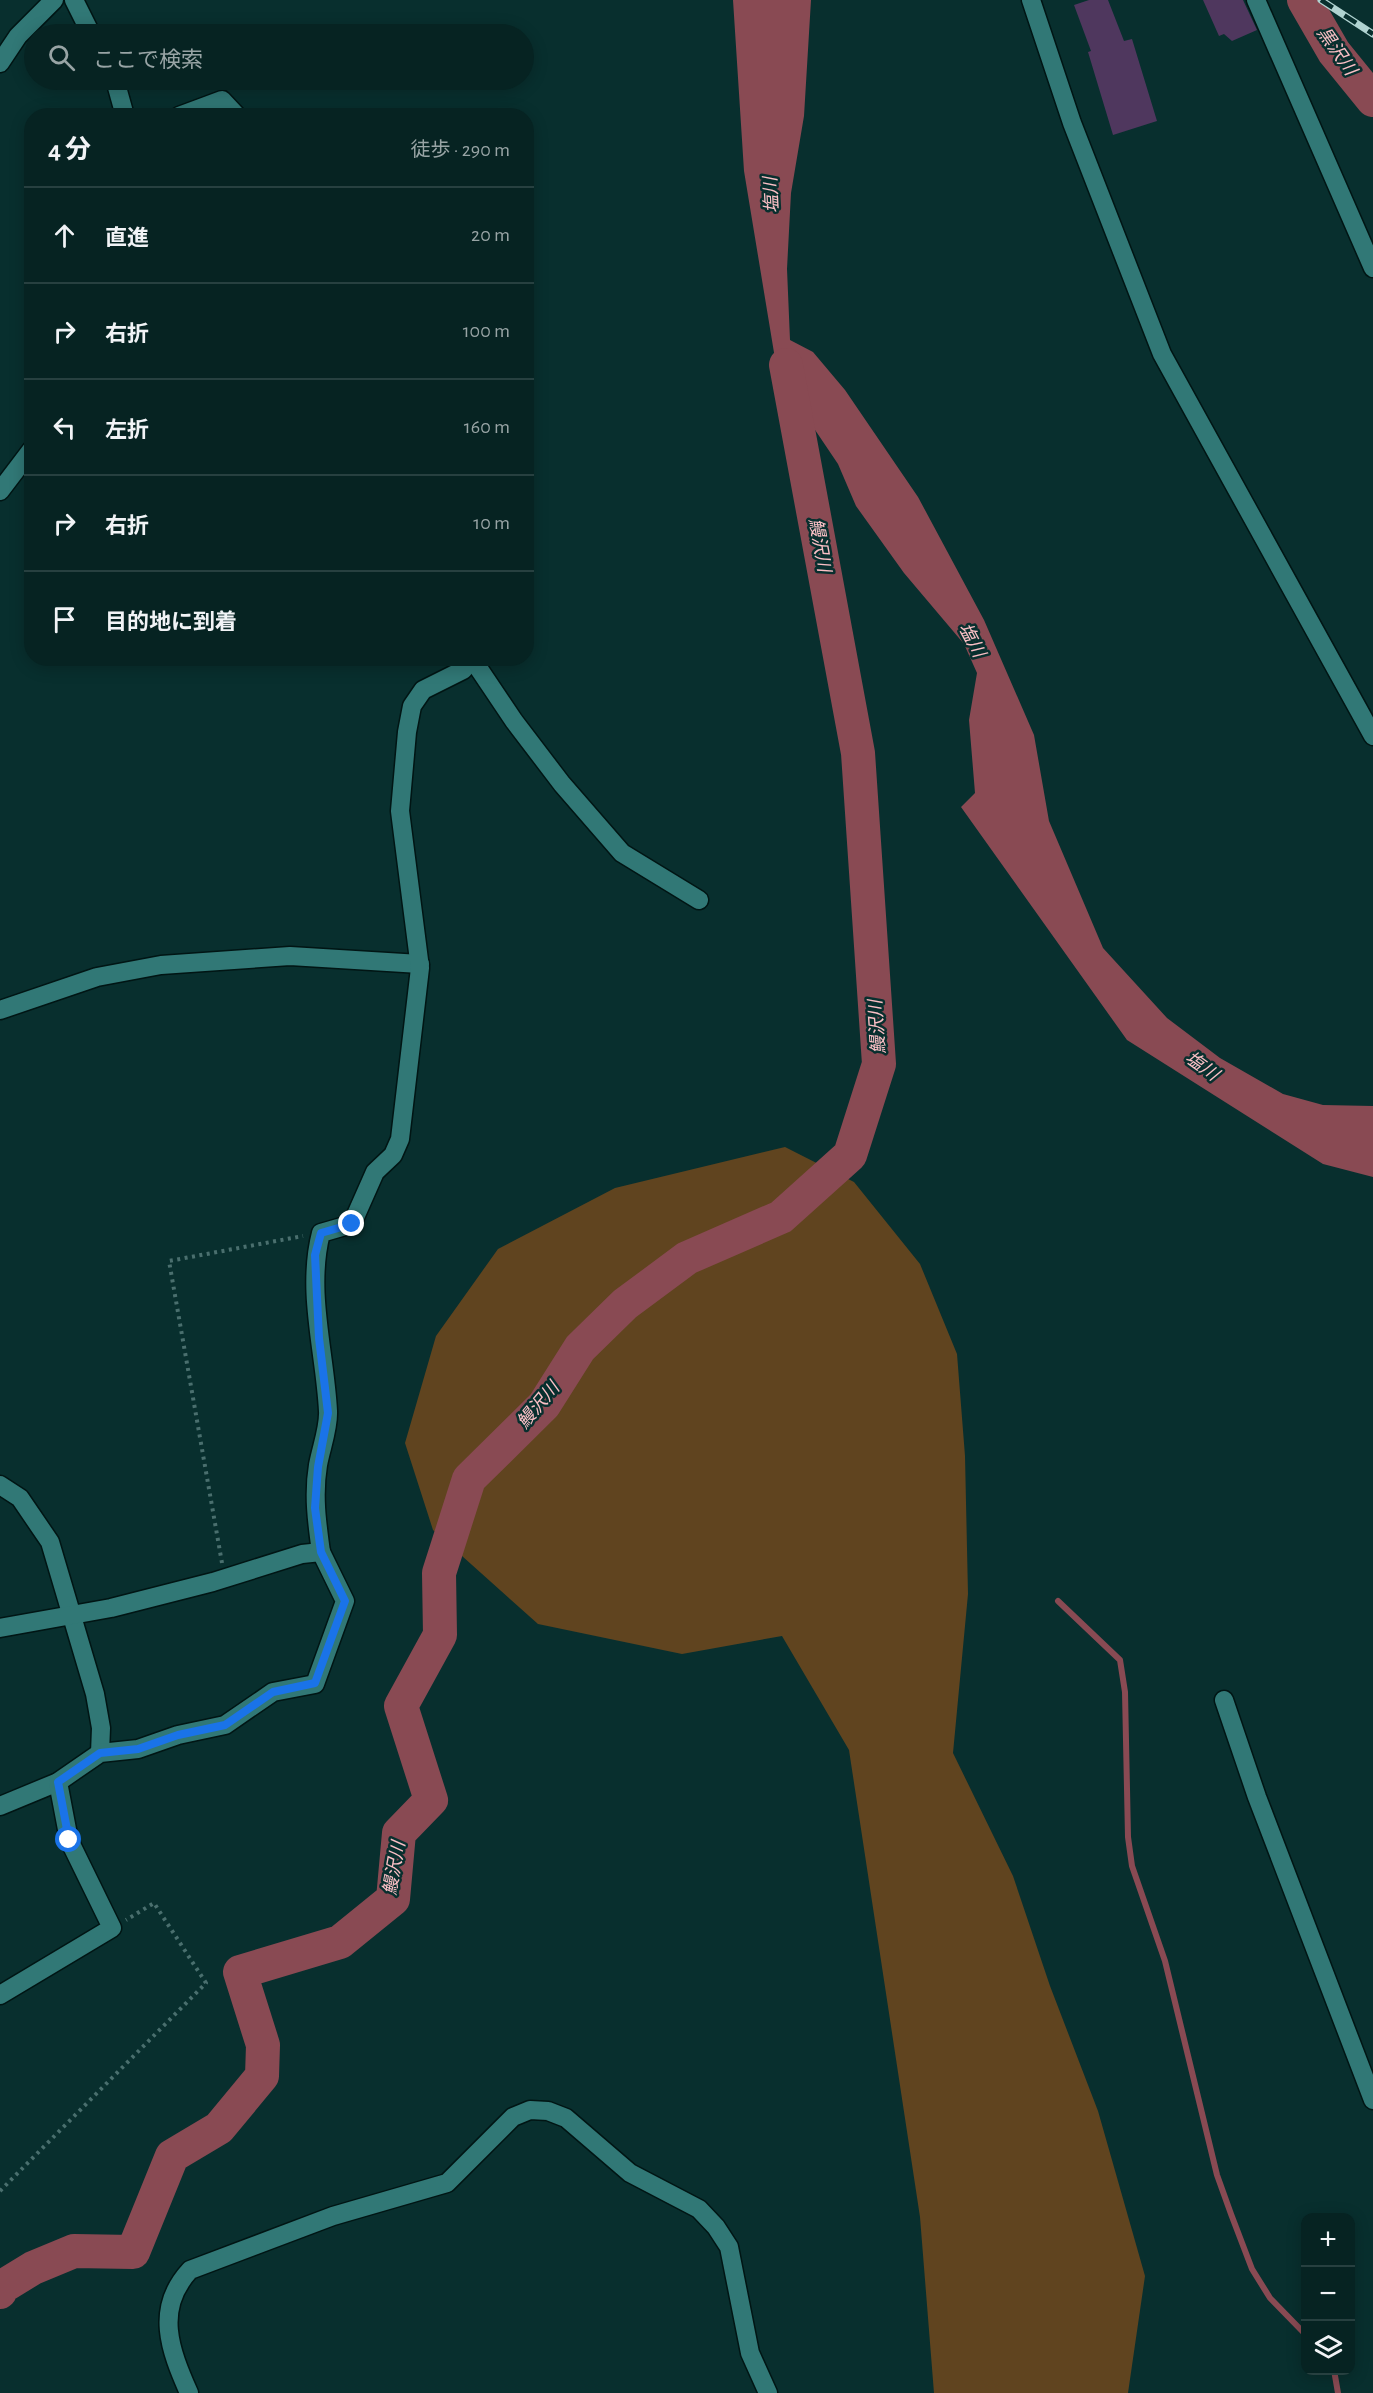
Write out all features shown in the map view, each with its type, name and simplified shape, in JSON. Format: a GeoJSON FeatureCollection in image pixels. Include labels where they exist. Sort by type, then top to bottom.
{"type":"FeatureCollection","features":[{"type":"Feature","properties":{"kind":"street"},"geometry":{"type":"LineString","coordinates":[[30,24],[54,0]]}},
{"type":"Feature","properties":{"kind":"street"},"geometry":{"type":"LineString","coordinates":[[74,0],[86,24]]}},
{"type":"Feature","properties":{"kind":"street"},"geometry":{"type":"LineString","coordinates":[[1031,0],[1076,133],[1162,354],[1373,736]]}},
{"type":"Feature","properties":{"kind":"street"},"geometry":{"type":"LineString","coordinates":[[1256,0],[1373,268]]}},
{"type":"Feature","properties":{"kind":"street"},"geometry":{"type":"LineString","coordinates":[[0,63],[24,30]]}},
{"type":"Feature","properties":{"kind":"street"},"geometry":{"type":"LineString","coordinates":[[118,90],[124,108]]}},
{"type":"Feature","properties":{"kind":"street"},"geometry":{"type":"LineString","coordinates":[[200,108],[222,100],[230,108]]}},
{"type":"Feature","properties":{"kind":"street"},"geometry":{"type":"LineString","coordinates":[[0,490],[24,459]]}},
{"type":"Feature","properties":{"kind":"street"},"geometry":{"type":"LineString","coordinates":[[0,1806],[58,1782],[100,1753],[138,1749],[178,1735],[225,1725],[273,1692],[315,1683],[345,1601],[321,1552],[315,1508],[318,1467],[328,1413],[317,1303],[315,1255],[321,1233],[352,1224],[375,1172],[393,1155],[400,1139],[420,964],[400,811],[407,732],[412,706],[423,690],[467,666]]}},
{"type":"Feature","properties":{"kind":"street"},"geometry":{"type":"LineString","coordinates":[[478,666],[528,739],[622,853],[699,900]]}},
{"type":"Feature","properties":{"kind":"street"},"geometry":{"type":"LineString","coordinates":[[0,1010],[51,995],[97,977],[161,965],[290,956],[420,964]]}},
{"type":"Feature","properties":{"kind":"street"},"geometry":{"type":"LineString","coordinates":[[0,1485],[20,1498],[50,1542],[95,1694],[101,1728],[100,1753]]}},
{"type":"Feature","properties":{"kind":"street"},"geometry":{"type":"LineString","coordinates":[[0,1628],[72,1615],[225,1578],[302,1554],[321,1552]]}},
{"type":"Feature","properties":{"kind":"street"},"geometry":{"type":"LineString","coordinates":[[1224,1700],[1257,1797],[1373,2100]]}},
{"type":"Feature","properties":{"kind":"street"},"geometry":{"type":"LineString","coordinates":[[0,1995],[112,1928],[69,1840],[58,1782]]}},
{"type":"Feature","properties":{"kind":"street"},"geometry":{"type":"LineString","coordinates":[[189,2393],[167,2325],[169,2304],[178,2283],[190,2270],[333,2216],[447,2183],[513,2117],[530,2110],[548,2111],[566,2118],[630,2174],[699,2209],[716,2227],[729,2247],[750,2353],[768,2393]]}},
{"type":"Feature","properties":{"kind":"path"},"geometry":{"type":"LineString","coordinates":[[225,1578],[169,1261],[321,1233]]}},
{"type":"Feature","properties":{"kind":"path"},"geometry":{"type":"LineString","coordinates":[[0,2191],[206,1983],[154,1903],[112,1928]]}},
{"type":"Feature","properties":{"kind":"shaded area"},"geometry":{"type":"Polygon","coordinates":[[[785,1147],[854,1182],[920,1264],[957,1354],[965,1456],[968,1594],[953,1753],[1013,1876],[1050,1986],[1098,2111],[1145,2276],[1128,2393],[934,2393],[920,2217],[849,1750],[782,1636],[682,1654],[538,1624],[433,1530],[405,1443],[436,1336],[498,1249],[615,1188],[785,1147]]]}},
{"type":"Feature","properties":{"kind":"water","name":"塩川"},"geometry":{"type":"Polygon","coordinates":[[[733,0],[811,0],[804,116],[791,193],[787,269],[790,340],[813,352],[845,390],[918,497],[984,620],[1034,735],[1049,821],[1103,948],[1167,1018],[1220,1058],[1283,1094],[1323,1105],[1373,1106],[1373,1177],[1323,1164],[1127,1040],[961,807],[975,793],[969,720],[977,673],[964,644],[904,573],[856,506],[838,464],[807,418],[782,401],[744,171],[733,0]]]}},
{"type":"Feature","properties":{"kind":"building"},"geometry":{"type":"Polygon","coordinates":[[[1089,0],[1108,0],[1124,41],[1132,39],[1157,121],[1113,135],[1088,52],[1091,51],[1074,5],[1089,0]]]}},
{"type":"Feature","properties":{"kind":"building"},"geometry":{"type":"Polygon","coordinates":[[[1203,0],[1243,0],[1257,30],[1232,41],[1224,34],[1219,36],[1203,0]]]}},
{"type":"Feature","properties":{"kind":"waterway","name":"黒沢川"},"geometry":{"type":"LineString","coordinates":[[1304,0],[1334,52],[1373,100]]}},
{"type":"Feature","properties":{"kind":"waterway","name":"鰻沢川"},"geometry":{"type":"LineString","coordinates":[[0,2292],[2,2287],[33,2268],[74,2251],[133,2252],[172,2156],[219,2128],[262,2076],[263,2045],[240,1972],[340,1942],[393,1899],[399,1833],[431,1800],[401,1706],[440,1635],[439,1573],[469,1479],[544,1405],[580,1348],[625,1304],[687,1258],[781,1217],[850,1155],[879,1064],[858,753],[786,365]]}},
{"type":"Feature","properties":{"kind":"waterway"},"geometry":{"type":"LineString","coordinates":[[1058,1601],[1120,1660],[1125,1692],[1128,1837],[1132,1866],[1165,1961],[1217,2175],[1231,2214],[1252,2269],[1270,2298],[1301,2330]]}},
{"type":"Feature","properties":{"kind":"waterway"},"geometry":{"type":"LineString","coordinates":[[1335,2375],[1338,2393]]}},
{"type":"Feature","properties":{"kind":"railway"},"geometry":{"type":"LineString","coordinates":[[1321,0],[1373,34]]}},
{"type":"Feature","properties":{"kind":"route"},"geometry":{"type":"LineString","coordinates":[[69,1840],[58,1782],[100,1753],[138,1749],[178,1735],[225,1725],[245,1709],[273,1692],[315,1683],[345,1601],[321,1552],[315,1508],[318,1467],[328,1413],[319,1338],[315,1255],[321,1233],[352,1224]]}}]}
